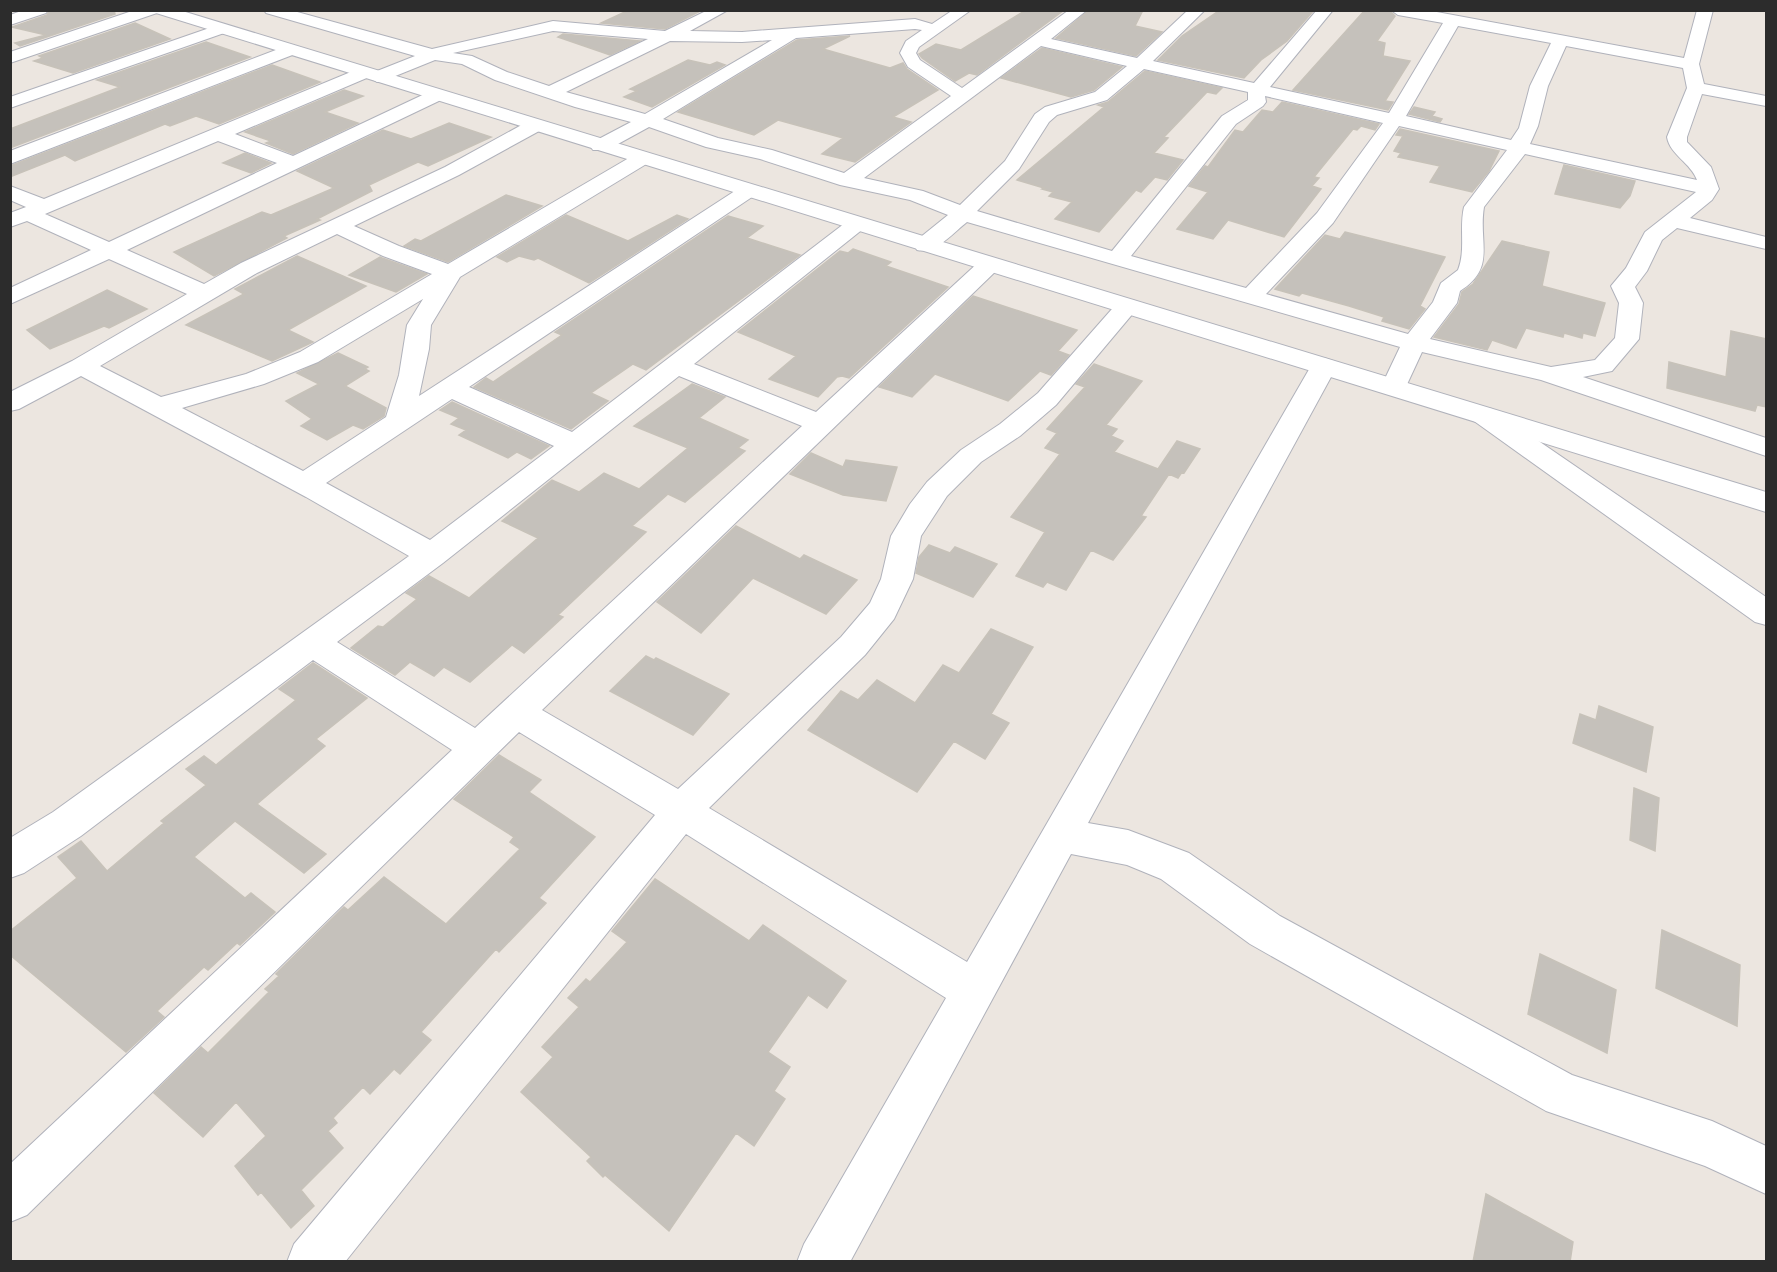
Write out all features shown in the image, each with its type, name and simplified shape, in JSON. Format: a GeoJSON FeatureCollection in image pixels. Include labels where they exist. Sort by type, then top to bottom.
{"type":"FeatureCollection","features":[{"type":"Feature","properties":{"kind":"street"},"geometry":{"type":"LineString","coordinates":[[10,20],[41,10]]}},
{"type":"Feature","properties":{"kind":"street"},"geometry":{"type":"LineString","coordinates":[[271,10],[439,52],[466,60],[501,76],[612,112],[648,120],[712,143],[765,154],[847,181],[916,195],[963,214],[1117,259],[1414,343],[1549,374],[1767,447]]}},
{"type":"Feature","properties":{"kind":"street"},"geometry":{"type":"LineString","coordinates":[[28,214],[218,134],[371,75],[524,22],[567,10]]}},
{"type":"Feature","properties":{"kind":"street"},"geometry":{"type":"LineString","coordinates":[[552,92],[721,10]]}},
{"type":"Feature","properties":{"kind":"street"},"geometry":{"type":"LineString","coordinates":[[600,146],[837,10]]}},
{"type":"Feature","properties":{"kind":"street"},"geometry":{"type":"LineString","coordinates":[[899,10],[915,24]]}},
{"type":"Feature","properties":{"kind":"street"},"geometry":{"type":"LineString","coordinates":[[962,96],[915,63],[908,53],[912,44],[964,10]]}},
{"type":"Feature","properties":{"kind":"street"},"geometry":{"type":"LineString","coordinates":[[847,181],[1080,10]]}},
{"type":"Feature","properties":{"kind":"street"},"geometry":{"type":"LineString","coordinates":[[925,245],[963,214],[1012,165],[1042,118],[1051,111],[1101,96],[1141,63],[1198,10]]}},
{"type":"Feature","properties":{"kind":"street"},"geometry":{"type":"LineString","coordinates":[[1117,259],[1229,120],[1257,102],[1258,90],[1326,10]]}},
{"type":"Feature","properties":{"kind":"street"},"geometry":{"type":"LineString","coordinates":[[1398,10],[1691,64]]}},
{"type":"Feature","properties":{"kind":"street"},"geometry":{"type":"LineString","coordinates":[[1549,374],[1603,366],[1627,339],[1631,303],[1623,286],[1636,271],[1653,237],[1705,196],[1709,189],[1705,171],[1678,144],[1677,137],[1696,88],[1691,64],[1705,10]]}},
{"type":"Feature","properties":{"kind":"street"},"geometry":{"type":"LineString","coordinates":[[10,58],[164,11],[641,159],[1767,502]]}},
{"type":"Feature","properties":{"kind":"street"},"geometry":{"type":"LineString","coordinates":[[1251,296],[1325,218],[1395,118],[1452,20]]}},
{"type":"Feature","properties":{"kind":"street"},"geometry":{"type":"LineString","coordinates":[[439,52],[553,26],[669,36],[791,35],[915,24],[935,29]]}},
{"type":"Feature","properties":{"kind":"street"},"geometry":{"type":"LineString","coordinates":[[10,103],[220,29]]}},
{"type":"Feature","properties":{"kind":"street"},"geometry":{"type":"LineString","coordinates":[[1394,387],[1414,343],[1445,303],[1449,288],[1467,276],[1472,264],[1475,245],[1471,215],[1474,207],[1520,147],[1521,138],[1528,133],[1537,88],[1561,40]]}},
{"type":"Feature","properties":{"kind":"street"},"geometry":{"type":"LineString","coordinates":[[1039,41],[1709,189]]}},
{"type":"Feature","properties":{"kind":"street"},"geometry":{"type":"LineString","coordinates":[[10,158],[289,50]]}},
{"type":"Feature","properties":{"kind":"street"},"geometry":{"type":"LineString","coordinates":[[1696,88],[1767,102]]}},
{"type":"Feature","properties":{"kind":"street"},"geometry":{"type":"LineString","coordinates":[[10,297],[437,95]]}},
{"type":"Feature","properties":{"kind":"street"},"geometry":{"type":"LineString","coordinates":[[10,403],[81,366],[249,268],[452,171],[534,126]]}},
{"type":"Feature","properties":{"kind":"street"},"geometry":{"type":"LineString","coordinates":[[218,134],[295,163]]}},
{"type":"Feature","properties":{"kind":"street"},"geometry":{"type":"LineString","coordinates":[[156,406],[255,379],[291,365],[451,273],[641,159]]}},
{"type":"Feature","properties":{"kind":"street"},"geometry":{"type":"LineString","coordinates":[[304,484],[748,191]]}},
{"type":"Feature","properties":{"kind":"street"},"geometry":{"type":"LineString","coordinates":[[10,192],[28,214],[204,293]]}},
{"type":"Feature","properties":{"kind":"street"},"geometry":{"type":"LineString","coordinates":[[1674,221],[1767,243]]}},
{"type":"Feature","properties":{"kind":"street"},"geometry":{"type":"LineString","coordinates":[[10,860],[68,824],[314,644],[576,445],[857,225]]}},
{"type":"Feature","properties":{"kind":"street"},"geometry":{"type":"LineString","coordinates":[[336,226],[391,251],[451,273]]}},
{"type":"Feature","properties":{"kind":"street"},"geometry":{"type":"LineString","coordinates":[[10,1198],[478,748],[989,265]]}},
{"type":"Feature","properties":{"kind":"street"},"geometry":{"type":"LineString","coordinates":[[399,420],[415,358],[418,325],[451,273]]}},
{"type":"Feature","properties":{"kind":"street"},"geometry":{"type":"LineString","coordinates":[[312,1262],[682,810],[853,646],[884,610],[897,579],[906,536],[920,511],[937,489],[971,456],[1010,430],[1047,399],[1127,306]]}},
{"type":"Feature","properties":{"kind":"street"},"geometry":{"type":"LineString","coordinates":[[81,366],[304,484],[432,555]]}},
{"type":"Feature","properties":{"kind":"street"},"geometry":{"type":"LineString","coordinates":[[677,366],[821,424]]}},
{"type":"Feature","properties":{"kind":"street"},"geometry":{"type":"LineString","coordinates":[[822,1262],[1324,366]]}},
{"type":"Feature","properties":{"kind":"street"},"geometry":{"type":"LineString","coordinates":[[448,387],[576,445]]}},
{"type":"Feature","properties":{"kind":"street"},"geometry":{"type":"LineString","coordinates":[[1483,415],[1767,613]]}},
{"type":"Feature","properties":{"kind":"street"},"geometry":{"type":"LineString","coordinates":[[314,644],[478,748]]}},
{"type":"Feature","properties":{"kind":"street"},"geometry":{"type":"LineString","coordinates":[[516,712],[584,755],[682,810],[975,991]]}},
{"type":"Feature","properties":{"kind":"street"},"geometry":{"type":"LineString","coordinates":[[1062,835],[1128,848],[1175,866],[1265,930],[1562,1095],[1712,1145],[1767,1170]]}},
{"type":"Feature","properties":{"kind":"building"},"geometry":{"type":"Polygon","coordinates":[[[50,10],[114,10],[115,14],[20,46],[15,43],[46,35],[12,27],[47,15],[50,10]]]}},
{"type":"Feature","properties":{"kind":"building"},"geometry":{"type":"Polygon","coordinates":[[[629,10],[702,10],[665,29],[601,23],[629,10]]]}},
{"type":"Feature","properties":{"kind":"building"},"geometry":{"type":"Polygon","coordinates":[[[1026,10],[1064,10],[977,75],[969,73],[955,81],[919,54],[936,44],[961,50],[1026,10]]]}},
{"type":"Feature","properties":{"kind":"building"},"geometry":{"type":"Polygon","coordinates":[[[1089,10],[1143,10],[1135,26],[1162,32],[1136,56],[1056,38],[1089,10]]]}},
{"type":"Feature","properties":{"kind":"building"},"geometry":{"type":"Polygon","coordinates":[[[1220,10],[1314,10],[1287,41],[1261,60],[1244,78],[1158,60],[1182,36],[1220,10]]]}},
{"type":"Feature","properties":{"kind":"building"},"geometry":{"type":"Polygon","coordinates":[[[1365,10],[1389,10],[1395,16],[1377,41],[1385,43],[1383,56],[1410,61],[1385,101],[1393,102],[1388,110],[1293,90],[1365,10]]]}},
{"type":"Feature","properties":{"kind":"building"},"geometry":{"type":"Polygon","coordinates":[[[135,23],[170,39],[73,73],[34,61],[43,58],[39,56],[135,23]]]}},
{"type":"Feature","properties":{"kind":"building"},"geometry":{"type":"Polygon","coordinates":[[[563,34],[640,41],[610,55],[558,37],[563,34]]]}},
{"type":"Feature","properties":{"kind":"building"},"geometry":{"type":"Polygon","coordinates":[[[850,36],[823,49],[890,68],[903,63],[907,69],[938,90],[893,117],[911,122],[855,162],[822,154],[843,138],[778,120],[754,135],[678,112],[797,40],[850,36]]]}},
{"type":"Feature","properties":{"kind":"building"},"geometry":{"type":"Polygon","coordinates":[[[206,42],[250,57],[10,148],[10,129],[120,87],[97,80],[206,42]]]}},
{"type":"Feature","properties":{"kind":"building"},"geometry":{"type":"Polygon","coordinates":[[[1042,48],[1122,67],[1094,90],[1071,97],[1001,78],[1042,48]]]}},
{"type":"Feature","properties":{"kind":"building"},"geometry":{"type":"Polygon","coordinates":[[[688,60],[710,65],[717,62],[725,65],[652,107],[624,97],[637,91],[630,89],[688,60]]]}},
{"type":"Feature","properties":{"kind":"building"},"geometry":{"type":"Polygon","coordinates":[[[272,65],[320,82],[219,124],[196,116],[170,126],[165,124],[75,161],[65,155],[10,177],[10,166],[272,65]]]}},
{"type":"Feature","properties":{"kind":"building"},"geometry":{"type":"Polygon","coordinates":[[[1145,71],[1222,88],[1216,94],[1207,92],[1164,137],[1168,138],[1154,153],[1183,160],[1167,180],[1155,177],[1141,192],[1136,190],[1099,232],[1055,219],[1072,202],[1049,196],[1053,192],[1017,180],[1104,107],[1098,105],[1108,102],[1145,71]]]}},
{"type":"Feature","properties":{"kind":"building"},"geometry":{"type":"Polygon","coordinates":[[[344,90],[363,96],[325,112],[358,123],[293,154],[266,143],[271,141],[245,132],[344,90]]]}},
{"type":"Feature","properties":{"kind":"building"},"geometry":{"type":"Polygon","coordinates":[[[1282,102],[1379,124],[1375,130],[1361,126],[1357,130],[1353,129],[1314,177],[1319,178],[1312,186],[1321,189],[1284,237],[1228,220],[1213,239],[1177,229],[1208,192],[1189,186],[1205,166],[1208,167],[1235,130],[1243,132],[1262,110],[1273,112],[1282,102]]]}},
{"type":"Feature","properties":{"kind":"building"},"geometry":{"type":"Polygon","coordinates":[[[1414,107],[1435,112],[1432,116],[1442,119],[1440,122],[1409,114],[1414,107]]]}},
{"type":"Feature","properties":{"kind":"building"},"geometry":{"type":"Polygon","coordinates":[[[449,123],[491,137],[428,166],[418,162],[369,185],[372,191],[317,219],[320,220],[284,236],[287,238],[214,276],[174,252],[262,212],[271,215],[334,188],[297,171],[383,130],[411,139],[449,123]]]}},
{"type":"Feature","properties":{"kind":"building"},"geometry":{"type":"Polygon","coordinates":[[[1400,129],[1499,151],[1489,171],[1472,192],[1430,182],[1440,166],[1398,157],[1401,153],[1394,151],[1403,136],[1396,135],[1400,129]]]}},
{"type":"Feature","properties":{"kind":"building"},"geometry":{"type":"Polygon","coordinates":[[[245,153],[271,163],[251,173],[223,163],[245,153]]]}},
{"type":"Feature","properties":{"kind":"building"},"geometry":{"type":"Polygon","coordinates":[[[1564,165],[1635,181],[1630,196],[1620,208],[1555,194],[1564,165]]]}},
{"type":"Feature","properties":{"kind":"building"},"geometry":{"type":"Polygon","coordinates":[[[506,195],[542,206],[448,262],[404,246],[415,239],[421,241],[506,195]]]}},
{"type":"Feature","properties":{"kind":"building"},"geometry":{"type":"Polygon","coordinates":[[[566,215],[628,241],[677,215],[688,219],[589,283],[538,258],[534,260],[519,256],[507,262],[497,257],[566,215]]]}},
{"type":"Feature","properties":{"kind":"building"},"geometry":{"type":"Polygon","coordinates":[[[728,216],[763,226],[747,238],[800,255],[646,370],[633,364],[591,393],[608,401],[571,429],[474,387],[486,378],[493,382],[562,335],[555,332],[728,216]]]}},
{"type":"Feature","properties":{"kind":"building"},"geometry":{"type":"Polygon","coordinates":[[[1345,232],[1445,257],[1420,306],[1425,309],[1409,329],[1382,321],[1384,317],[1349,306],[1302,293],[1299,296],[1275,289],[1325,235],[1340,239],[1345,232]]]}},
{"type":"Feature","properties":{"kind":"building"},"geometry":{"type":"Polygon","coordinates":[[[1502,241],[1549,252],[1542,286],[1605,303],[1595,336],[1583,333],[1582,338],[1564,333],[1563,337],[1526,328],[1516,348],[1492,340],[1487,350],[1434,337],[1459,304],[1462,292],[1473,284],[1502,241]]]}},
{"type":"Feature","properties":{"kind":"building"},"geometry":{"type":"Polygon","coordinates":[[[853,249],[891,262],[886,266],[948,287],[849,378],[837,377],[818,397],[769,379],[796,356],[738,332],[840,251],[848,253],[853,249]]]}},
{"type":"Feature","properties":{"kind":"building"},"geometry":{"type":"Polygon","coordinates":[[[297,256],[366,286],[288,330],[313,342],[272,361],[186,325],[244,294],[235,289],[297,256]]]}},
{"type":"Feature","properties":{"kind":"building"},"geometry":{"type":"Polygon","coordinates":[[[380,257],[427,274],[396,292],[349,275],[380,257]]]}},
{"type":"Feature","properties":{"kind":"building"},"geometry":{"type":"Polygon","coordinates":[[[107,290],[147,309],[109,328],[104,326],[50,349],[27,330],[107,290]]]}},
{"type":"Feature","properties":{"kind":"building"},"geometry":{"type":"Polygon","coordinates":[[[973,296],[1077,330],[1058,351],[1069,355],[1051,375],[1040,371],[1008,401],[935,374],[912,397],[879,387],[973,296]]]}},
{"type":"Feature","properties":{"kind":"building"},"geometry":{"type":"Polygon","coordinates":[[[1731,331],[1767,339],[1767,407],[1757,405],[1755,411],[1667,388],[1669,362],[1726,377],[1731,331]]]}},
{"type":"Feature","properties":{"kind":"building"},"geometry":{"type":"Polygon","coordinates":[[[338,353],[368,367],[365,369],[369,371],[345,386],[386,408],[384,416],[363,429],[353,425],[327,440],[301,426],[312,419],[286,401],[319,384],[297,373],[338,353]]]}},
{"type":"Feature","properties":{"kind":"building"},"geometry":{"type":"Polygon","coordinates":[[[1094,364],[1142,381],[1106,425],[1117,429],[1111,436],[1123,441],[1114,452],[1158,469],[1177,441],[1200,449],[1178,478],[1169,474],[1141,516],[1146,517],[1113,560],[1091,550],[1066,590],[1047,582],[1043,587],[1016,576],[1045,532],[1011,517],[1060,454],[1045,448],[1057,433],[1047,429],[1085,387],[1076,384],[1094,364]]]}},
{"type":"Feature","properties":{"kind":"building"},"geometry":{"type":"Polygon","coordinates":[[[692,384],[725,397],[699,418],[748,440],[738,448],[745,451],[685,502],[668,494],[632,526],[646,532],[558,615],[563,617],[524,653],[512,645],[470,682],[444,667],[434,676],[410,662],[395,675],[351,648],[378,626],[383,627],[417,599],[406,593],[429,576],[469,598],[538,538],[502,521],[552,480],[579,492],[604,473],[639,489],[688,448],[634,426],[692,384]]]}},
{"type":"Feature","properties":{"kind":"building"},"geometry":{"type":"Polygon","coordinates":[[[452,402],[549,446],[531,459],[517,452],[508,458],[459,435],[466,430],[451,424],[459,418],[440,410],[452,402]]]}},
{"type":"Feature","properties":{"kind":"building"},"geometry":{"type":"Polygon","coordinates":[[[811,453],[843,467],[846,460],[897,467],[886,501],[843,495],[790,474],[811,453]]]}},
{"type":"Feature","properties":{"kind":"building"},"geometry":{"type":"Polygon","coordinates":[[[736,526],[800,559],[804,555],[857,580],[826,614],[753,578],[701,633],[657,602],[736,526]]]}},
{"type":"Feature","properties":{"kind":"building"},"geometry":{"type":"Polygon","coordinates":[[[929,545],[950,553],[955,547],[997,564],[973,597],[916,573],[919,557],[929,545]]]}},
{"type":"Feature","properties":{"kind":"building"},"geometry":{"type":"Polygon","coordinates":[[[991,629],[1033,647],[991,714],[1009,723],[985,759],[954,741],[917,792],[808,730],[841,691],[858,700],[877,680],[915,703],[943,665],[959,673],[991,629]]]}},
{"type":"Feature","properties":{"kind":"building"},"geometry":{"type":"Polygon","coordinates":[[[646,656],[654,660],[656,658],[729,694],[693,735],[610,691],[646,656]]]}},
{"type":"Feature","properties":{"kind":"building"},"geometry":{"type":"Polygon","coordinates":[[[313,663],[367,698],[316,739],[325,746],[257,804],[326,854],[304,873],[235,821],[194,857],[245,898],[251,893],[275,912],[240,945],[237,943],[208,970],[204,967],[157,1011],[164,1017],[126,1052],[10,955],[10,931],[77,878],[58,857],[81,841],[107,871],[164,823],[161,821],[206,785],[186,769],[204,756],[216,765],[296,700],[279,689],[313,663]]]}},
{"type":"Feature","properties":{"kind":"building"},"geometry":{"type":"Polygon","coordinates":[[[1599,706],[1653,727],[1646,772],[1573,743],[1580,714],[1596,720],[1599,706]]]}},
{"type":"Feature","properties":{"kind":"building"},"geometry":{"type":"Polygon","coordinates":[[[499,755],[541,780],[529,792],[595,837],[539,898],[546,903],[499,952],[496,949],[421,1032],[431,1040],[400,1074],[394,1069],[370,1094],[363,1087],[333,1118],[337,1123],[328,1131],[343,1148],[301,1190],[314,1206],[291,1228],[261,1192],[258,1195],[235,1166],[266,1136],[236,1102],[203,1137],[154,1093],[201,1047],[208,1053],[269,992],[265,989],[279,976],[276,974],[344,907],[348,910],[384,877],[446,924],[520,849],[510,842],[514,837],[454,799],[499,755]]]}},
{"type":"Feature","properties":{"kind":"building"},"geometry":{"type":"Polygon","coordinates":[[[1634,788],[1659,798],[1655,851],[1630,840],[1634,788]]]}},
{"type":"Feature","properties":{"kind":"building"},"geometry":{"type":"Polygon","coordinates":[[[655,879],[749,941],[763,925],[846,981],[827,1008],[808,995],[768,1052],[790,1067],[774,1091],[785,1099],[754,1146],[736,1133],[669,1231],[605,1175],[603,1177],[587,1161],[591,1157],[521,1092],[553,1057],[542,1047],[579,1007],[568,998],[586,979],[590,982],[627,942],[612,931],[655,879]]]}},
{"type":"Feature","properties":{"kind":"building"},"geometry":{"type":"Polygon","coordinates":[[[1662,930],[1740,965],[1737,1026],[1656,988],[1662,930]]]}},
{"type":"Feature","properties":{"kind":"building"},"geometry":{"type":"Polygon","coordinates":[[[1540,954],[1616,990],[1607,1053],[1528,1014],[1540,954]]]}},
{"type":"Feature","properties":{"kind":"building"},"geometry":{"type":"Polygon","coordinates":[[[1486,1194],[1573,1242],[1570,1262],[1473,1262],[1486,1194]]]}}]}
